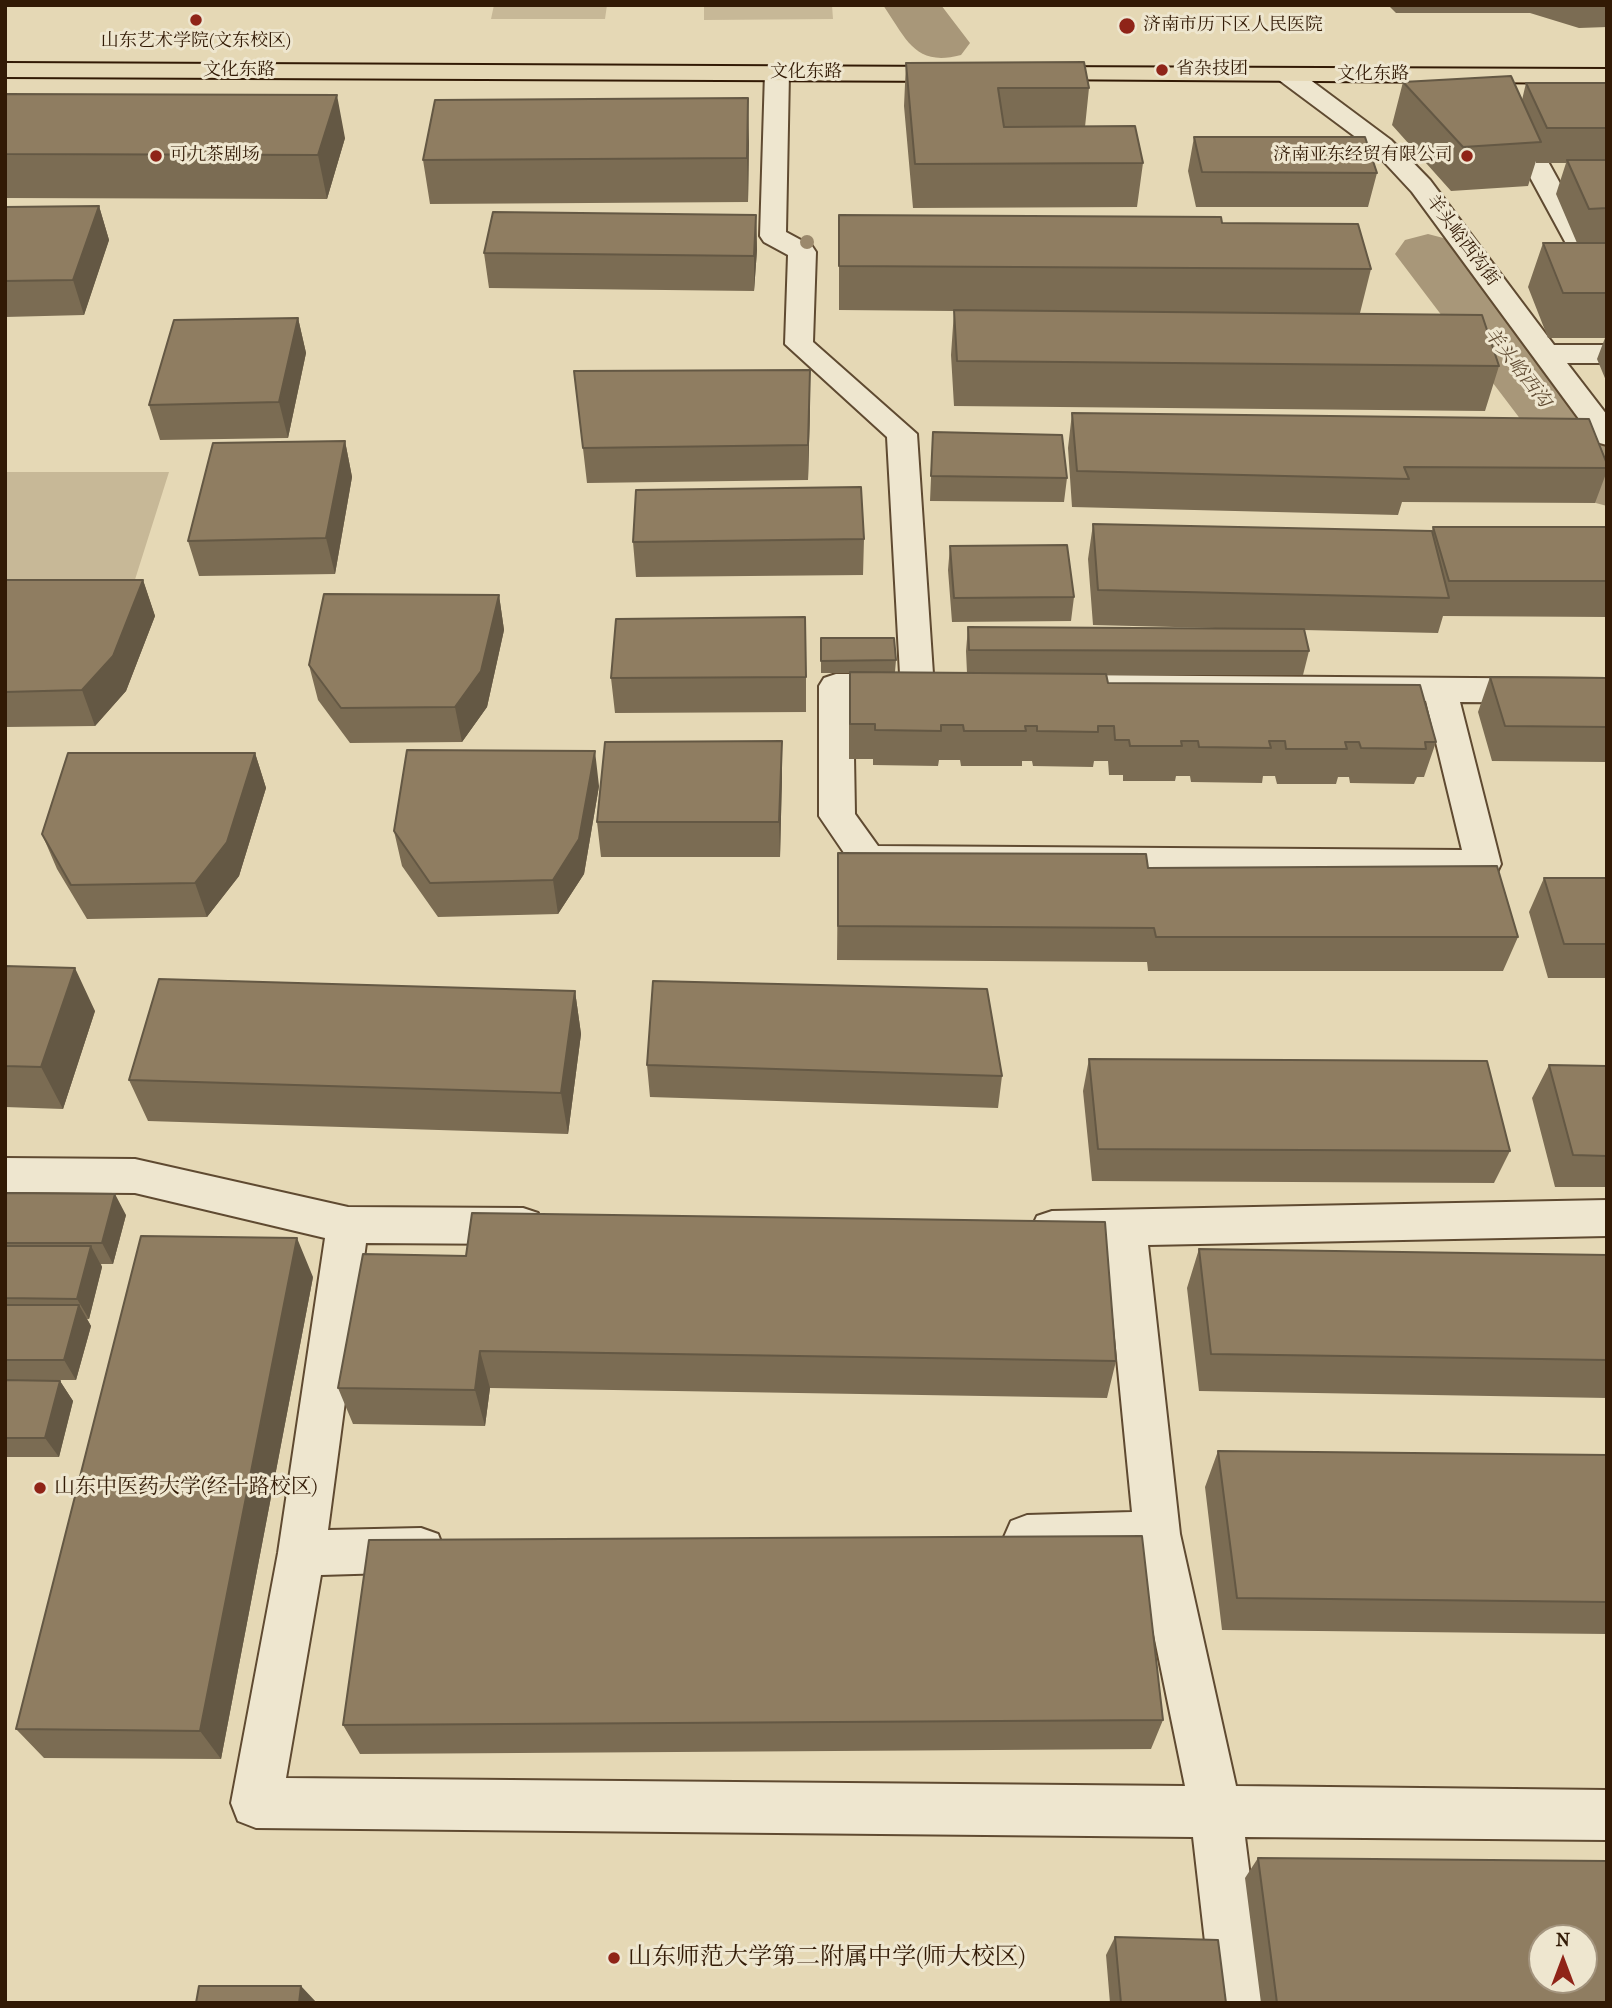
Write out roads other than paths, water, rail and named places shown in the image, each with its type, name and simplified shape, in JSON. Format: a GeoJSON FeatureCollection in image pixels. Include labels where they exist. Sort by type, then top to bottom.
{"type":"FeatureCollection","features":[{"type":"Feature","properties":{"kind":"main road","name":"文化东路"},"geometry":{"type":"LineString","coordinates":[[5,71],[984,74]]}},
{"type":"Feature","properties":{"kind":"main road","name":"文化东路"},"geometry":{"type":"LineString","coordinates":[[1012,74],[1607,76]]}},
{"type":"Feature","properties":{"kind":"street"},"geometry":{"type":"LineString","coordinates":[[777,73],[773,236],[802,252],[799,344],[902,435],[916,669]]}},
{"type":"Feature","properties":{"kind":"street","name":"羊头峪西沟街"},"geometry":{"type":"LineString","coordinates":[[1288,75],[1382,145],[1421,186],[1607,436]]}},
{"type":"Feature","properties":{"kind":"street"},"geometry":{"type":"LineString","coordinates":[[1489,76],[1560,185],[1590,262],[1607,262]]}},
{"type":"Feature","properties":{"kind":"street"},"geometry":{"type":"LineString","coordinates":[[1546,354],[1607,354]]}},
{"type":"Feature","properties":{"kind":"street"},"geometry":{"type":"LineString","coordinates":[[1440,691],[1483,863],[868,859],[837,816],[836,686],[916,669],[1440,691],[1607,691]]}},
{"type":"Feature","properties":{"kind":"street"},"geometry":{"type":"LineString","coordinates":[[5,1175],[135,1176],[348,1225],[556,1227]]}},
{"type":"Feature","properties":{"kind":"street"},"geometry":{"type":"LineString","coordinates":[[1014,1229],[1607,1218]]}},
{"type":"Feature","properties":{"kind":"street"},"geometry":{"type":"LineString","coordinates":[[348,1225],[301,1553],[256,1803],[1607,1815]]}},
{"type":"Feature","properties":{"kind":"street"},"geometry":{"type":"LineString","coordinates":[[1125,1229],[1157,1534],[1216,1811],[1239,2003]]}},
{"type":"Feature","properties":{"kind":"street"},"geometry":{"type":"LineString","coordinates":[[992,1538],[1157,1534]]}},
{"type":"Feature","properties":{"kind":"street"},"geometry":{"type":"LineString","coordinates":[[301,1553],[467,1549]]}},
{"type":"Feature","properties":{"kind":"waterway","name":"羊头峪西沟"},"geometry":{"type":"LineString","coordinates":[[911,5],[941,43]]}},
{"type":"Feature","properties":{"kind":"waterway","name":"羊头峪西沟"},"geometry":{"type":"LineString","coordinates":[[1428,254],[1607,483]]}},
{"type":"Feature","properties":{"kind":"place","name":"山东艺术学院(文东校区)"},"geometry":{"type":"Point","coordinates":[196,20]}},
{"type":"Feature","properties":{"kind":"place","name":"济南市历下区人民医院"},"geometry":{"type":"Point","coordinates":[1127,26]}},
{"type":"Feature","properties":{"kind":"place","name":"省杂技团"},"geometry":{"type":"Point","coordinates":[1162,70]}},
{"type":"Feature","properties":{"kind":"place","name":"可九茶剧场"},"geometry":{"type":"Point","coordinates":[156,156]}},
{"type":"Feature","properties":{"kind":"place","name":"济南亚东经贸有限公司"},"geometry":{"type":"Point","coordinates":[1467,156]}},
{"type":"Feature","properties":{"kind":"place","name":"山东中医药大学(经十路校区)"},"geometry":{"type":"Point","coordinates":[40,1488]}},
{"type":"Feature","properties":{"kind":"place","name":"山东师范大学第二附属中学(师大校区)"},"geometry":{"type":"Point","coordinates":[614,1958]}}]}
